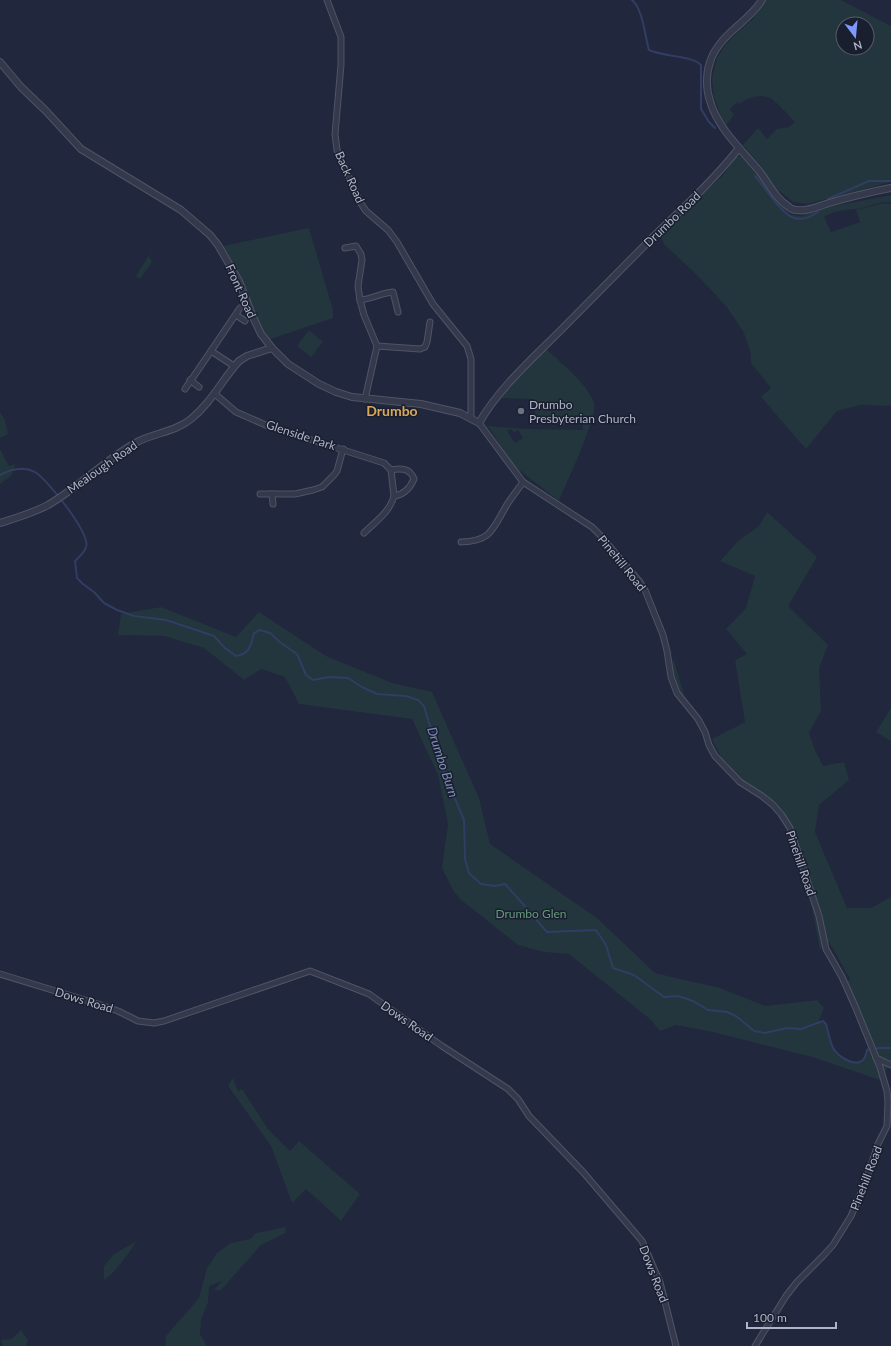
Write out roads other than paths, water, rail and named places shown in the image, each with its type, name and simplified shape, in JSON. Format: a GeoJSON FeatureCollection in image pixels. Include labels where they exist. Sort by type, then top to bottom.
{"type":"FeatureCollection","features":[{"type":"Feature","properties":{"kind":"street","name":"Back Road"},"geometry":{"type":"LineString","coordinates":[[327,0],[341,37],[341,65],[335,134],[337,150],[360,202],[366,211],[388,230],[397,242],[433,304],[467,346],[471,359],[471,418]]}},
{"type":"Feature","properties":{"kind":"street"},"geometry":{"type":"LineString","coordinates":[[762,0],[754,12],[724,38],[710,62],[708,74],[710,101],[727,133],[779,199],[789,208],[803,211],[828,203],[891,188]]}},
{"type":"Feature","properties":{"kind":"street","name":"Front Road"},"geometry":{"type":"LineString","coordinates":[[0,62],[21,87],[81,148],[181,210],[210,235],[218,245],[234,272],[261,334],[288,364],[320,384],[336,392],[352,397],[421,404],[448,410],[471,418],[479,423]]}},
{"type":"Feature","properties":{"kind":"street","name":"Drumbo Road"},"geometry":{"type":"LineString","coordinates":[[479,423],[503,389],[526,364],[698,195],[739,148]]}},
{"type":"Feature","properties":{"kind":"street"},"geometry":{"type":"LineString","coordinates":[[345,248],[356,246],[361,254],[362,260],[358,286],[360,300],[364,315],[377,346],[365,399]]}},
{"type":"Feature","properties":{"kind":"street"},"geometry":{"type":"LineString","coordinates":[[360,300],[393,292],[398,312]]}},
{"type":"Feature","properties":{"kind":"street"},"geometry":{"type":"LineString","coordinates":[[185,389],[240,308]]}},
{"type":"Feature","properties":{"kind":"street"},"geometry":{"type":"LineString","coordinates":[[236,315],[245,321]]}},
{"type":"Feature","properties":{"kind":"street"},"geometry":{"type":"LineString","coordinates":[[377,346],[420,349],[425,347],[430,322]]}},
{"type":"Feature","properties":{"kind":"street","name":"Mealough Road"},"geometry":{"type":"LineString","coordinates":[[0,524],[36,511],[49,504],[70,490],[119,452],[137,442],[190,421],[204,408],[239,361],[247,356],[272,348]]}},
{"type":"Feature","properties":{"kind":"street"},"geometry":{"type":"LineString","coordinates":[[211,351],[234,366]]}},
{"type":"Feature","properties":{"kind":"street"},"geometry":{"type":"LineString","coordinates":[[190,380],[199,387]]}},
{"type":"Feature","properties":{"kind":"street","name":"Glenside Park"},"geometry":{"type":"LineString","coordinates":[[215,394],[236,412],[268,426],[384,463],[390,470],[400,468],[412,473],[414,479],[412,485],[405,492],[394,496],[392,504],[388,509],[364,533]]}},
{"type":"Feature","properties":{"kind":"street","name":"Pinehill Road"},"geometry":{"type":"LineString","coordinates":[[479,423],[492,438],[513,471],[523,482],[592,527],[642,586],[667,650],[670,677],[677,693],[698,719],[715,756],[740,782],[773,805],[790,828],[819,916],[826,949],[842,978],[874,1053],[887,1090],[887,1126],[878,1144],[864,1186],[844,1230],[823,1256],[790,1290],[754,1346]]}},
{"type":"Feature","properties":{"kind":"street"},"geometry":{"type":"LineString","coordinates":[[260,494],[295,494],[313,490],[322,486],[337,471],[343,449]]}},
{"type":"Feature","properties":{"kind":"street"},"geometry":{"type":"LineString","coordinates":[[390,470],[394,496]]}},
{"type":"Feature","properties":{"kind":"street"},"geometry":{"type":"LineString","coordinates":[[461,542],[487,536],[523,482]]}},
{"type":"Feature","properties":{"kind":"street"},"geometry":{"type":"LineString","coordinates":[[272,494],[273,504]]}},
{"type":"Feature","properties":{"kind":"street","name":"Dows Road"},"geometry":{"type":"LineString","coordinates":[[0,974],[98,1004],[118,1011],[138,1021],[154,1023],[164,1021],[310,971],[369,994],[442,1046],[508,1089],[529,1116],[579,1166],[642,1242],[660,1282],[676,1346]]}},
{"type":"Feature","properties":{"kind":"street"},"geometry":{"type":"LineString","coordinates":[[876,1058],[891,1065]]}},
{"type":"Feature","properties":{"kind":"waterway"},"geometry":{"type":"LineString","coordinates":[[632,0],[639,10],[649,50],[691,59],[701,65],[701,109],[709,122],[715,128]]}},
{"type":"Feature","properties":{"kind":"waterway"},"geometry":{"type":"LineString","coordinates":[[755,176],[784,212],[789,216],[802,219],[810,217],[818,212]]}},
{"type":"Feature","properties":{"kind":"waterway"},"geometry":{"type":"LineString","coordinates":[[828,199],[869,181],[891,181]]}},
{"type":"Feature","properties":{"kind":"waterway","name":"Drumbo Burn"},"geometry":{"type":"LineString","coordinates":[[0,475],[13,470],[31,470],[41,477],[58,495],[75,519],[86,540],[85,549],[75,561],[77,578],[94,592],[104,603],[117,610],[134,616],[166,620],[214,636],[225,648],[236,656],[247,651],[251,645],[254,633],[260,630],[270,633],[297,654],[306,675],[313,680],[329,677],[348,678],[377,694],[406,696],[418,700],[424,706],[436,739],[442,768],[464,820],[465,859],[469,873],[481,884],[495,886],[505,884],[547,932],[596,930],[606,945],[613,968],[634,975],[664,997],[678,996],[693,1001],[708,1010],[727,1012],[736,1016],[754,1031],[765,1033],[787,1028],[801,1029],[823,1021],[826,1024],[835,1051],[846,1060],[854,1063],[862,1061],[867,1050],[891,1048]]}},
{"type":"Feature","properties":{"kind":"place","name":"Drumbo Presbyterian Church"},"geometry":{"type":"Point","coordinates":[521,411]}},
{"type":"Feature","properties":{"kind":"district","name":"Drumbo"},"geometry":{"type":"Point","coordinates":[392,410]}},
{"type":"Feature","properties":{"kind":"park label","name":"Drumbo Glen"},"geometry":{"type":"Point","coordinates":[531,913]}}]}
